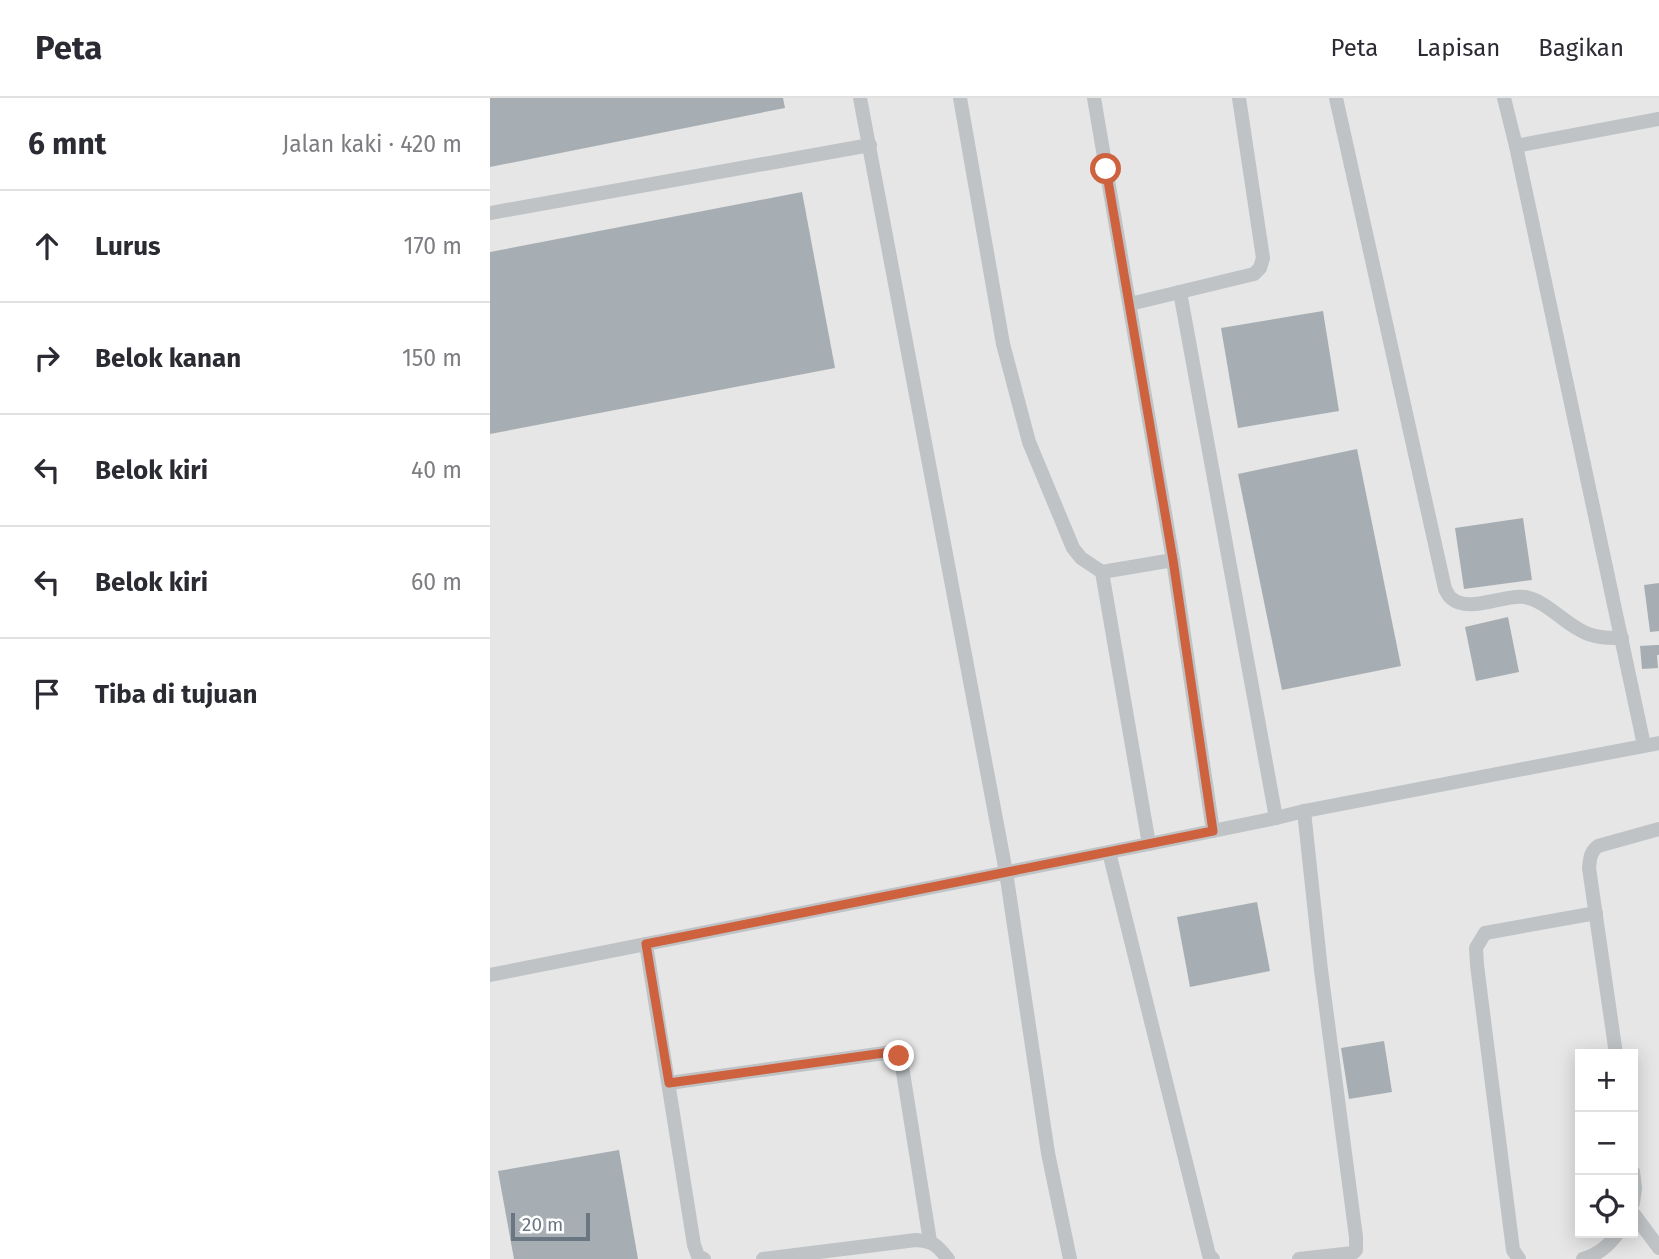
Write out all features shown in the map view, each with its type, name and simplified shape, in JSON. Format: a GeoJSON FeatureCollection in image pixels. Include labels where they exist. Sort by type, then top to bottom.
{"type":"FeatureCollection","features":[{"type":"Feature","properties":{"kind":"lane"},"geometry":{"type":"LineString","coordinates":[[860,98],[1006,872],[1048,1153],[1070,1259]]}},
{"type":"Feature","properties":{"kind":"lane"},"geometry":{"type":"LineString","coordinates":[[960,98],[1003,344],[1029,442],[1073,548],[1081,558],[1102,572],[1173,560]]}},
{"type":"Feature","properties":{"kind":"lane"},"geometry":{"type":"LineString","coordinates":[[1094,98],[1173,560],[1213,831]]}},
{"type":"Feature","properties":{"kind":"lane"},"geometry":{"type":"LineString","coordinates":[[1129,304],[1254,274],[1262,263],[1264,258],[1239,98]]}},
{"type":"Feature","properties":{"kind":"lane"},"geometry":{"type":"LineString","coordinates":[[1336,98],[1445,589],[1451,598],[1464,605],[1526,597],[1563,617],[1580,630],[1599,638],[1622,638]]}},
{"type":"Feature","properties":{"kind":"lane"},"geometry":{"type":"LineString","coordinates":[[1504,98],[1644,746]]}},
{"type":"Feature","properties":{"kind":"lane"},"geometry":{"type":"LineString","coordinates":[[1516,146],[1659,118]]}},
{"type":"Feature","properties":{"kind":"lane"},"geometry":{"type":"LineString","coordinates":[[490,213],[870,145]]}},
{"type":"Feature","properties":{"kind":"lane"},"geometry":{"type":"LineString","coordinates":[[1180,292],[1276,818]]}},
{"type":"Feature","properties":{"kind":"lane"},"geometry":{"type":"LineString","coordinates":[[1102,572],[1149,844]]}},
{"type":"Feature","properties":{"kind":"lane"},"geometry":{"type":"LineString","coordinates":[[490,975],[1304,811],[1659,743]]}},
{"type":"Feature","properties":{"kind":"lane"},"geometry":{"type":"LineString","coordinates":[[1299,1259],[1358,1254],[1321,970],[1304,811]]}},
{"type":"Feature","properties":{"kind":"lane"},"geometry":{"type":"LineString","coordinates":[[1615,1049],[1589,868],[1591,855],[1598,846],[1659,829]]}},
{"type":"Feature","properties":{"kind":"lane"},"geometry":{"type":"LineString","coordinates":[[1109,852],[1209,1255],[1213,1259]]}},
{"type":"Feature","properties":{"kind":"lane"},"geometry":{"type":"LineString","coordinates":[[1519,1259],[1513,1250],[1476,948],[1485,933],[1596,913]]}},
{"type":"Feature","properties":{"kind":"lane"},"geometry":{"type":"LineString","coordinates":[[646,944],[694,1245],[698,1256],[704,1259]]}},
{"type":"Feature","properties":{"kind":"lane"},"geometry":{"type":"LineString","coordinates":[[669,1083],[895,1052],[901,1059],[929,1241]]}},
{"type":"Feature","properties":{"kind":"lane"},"geometry":{"type":"LineString","coordinates":[[1638,1220],[1659,1248]]}},
{"type":"Feature","properties":{"kind":"lane"},"geometry":{"type":"LineString","coordinates":[[1583,1259],[1608,1247],[1614,1238]]}},
{"type":"Feature","properties":{"kind":"lane"},"geometry":{"type":"LineString","coordinates":[[763,1259],[916,1240],[929,1241],[948,1259]]}},
{"type":"Feature","properties":{"kind":"shaded area"},"geometry":{"type":"Polygon","coordinates":[[[490,98],[1659,98],[1659,1259],[490,1259],[490,98]]]}},
{"type":"Feature","properties":{"kind":"building"},"geometry":{"type":"Polygon","coordinates":[[[490,98],[783,98],[785,108],[490,167],[490,98]]]}},
{"type":"Feature","properties":{"kind":"building"},"geometry":{"type":"Polygon","coordinates":[[[802,192],[835,368],[490,434],[490,252],[802,192]]]}},
{"type":"Feature","properties":{"kind":"building"},"geometry":{"type":"Polygon","coordinates":[[[1323,311],[1339,411],[1238,428],[1221,328],[1323,311]]]}},
{"type":"Feature","properties":{"kind":"building"},"geometry":{"type":"Polygon","coordinates":[[[1357,449],[1401,666],[1282,690],[1238,474],[1357,449]]]}},
{"type":"Feature","properties":{"kind":"building"},"geometry":{"type":"Polygon","coordinates":[[[1523,518],[1532,580],[1464,589],[1455,528],[1523,518]]]}},
{"type":"Feature","properties":{"kind":"building"},"geometry":{"type":"Polygon","coordinates":[[[1659,583],[1659,631],[1650,632],[1644,585],[1659,583]]]}},
{"type":"Feature","properties":{"kind":"building"},"geometry":{"type":"Polygon","coordinates":[[[1508,617],[1519,672],[1476,681],[1465,627],[1508,617]]]}},
{"type":"Feature","properties":{"kind":"building"},"geometry":{"type":"Polygon","coordinates":[[[1659,645],[1658,668],[1642,669],[1640,646],[1659,645]]]}},
{"type":"Feature","properties":{"kind":"building"},"geometry":{"type":"Polygon","coordinates":[[[1257,902],[1270,971],[1190,987],[1177,917],[1257,902]]]}},
{"type":"Feature","properties":{"kind":"building"},"geometry":{"type":"Polygon","coordinates":[[[1384,1041],[1392,1092],[1349,1099],[1341,1048],[1384,1041]]]}},
{"type":"Feature","properties":{"kind":"building"},"geometry":{"type":"Polygon","coordinates":[[[619,1150],[638,1259],[514,1259],[498,1171],[619,1150]]]}},
{"type":"Feature","properties":{"kind":"route"},"geometry":{"type":"LineString","coordinates":[[899,1056],[891,1052],[669,1083],[646,944],[1213,831],[1173,560],[1106,169]]}}]}
